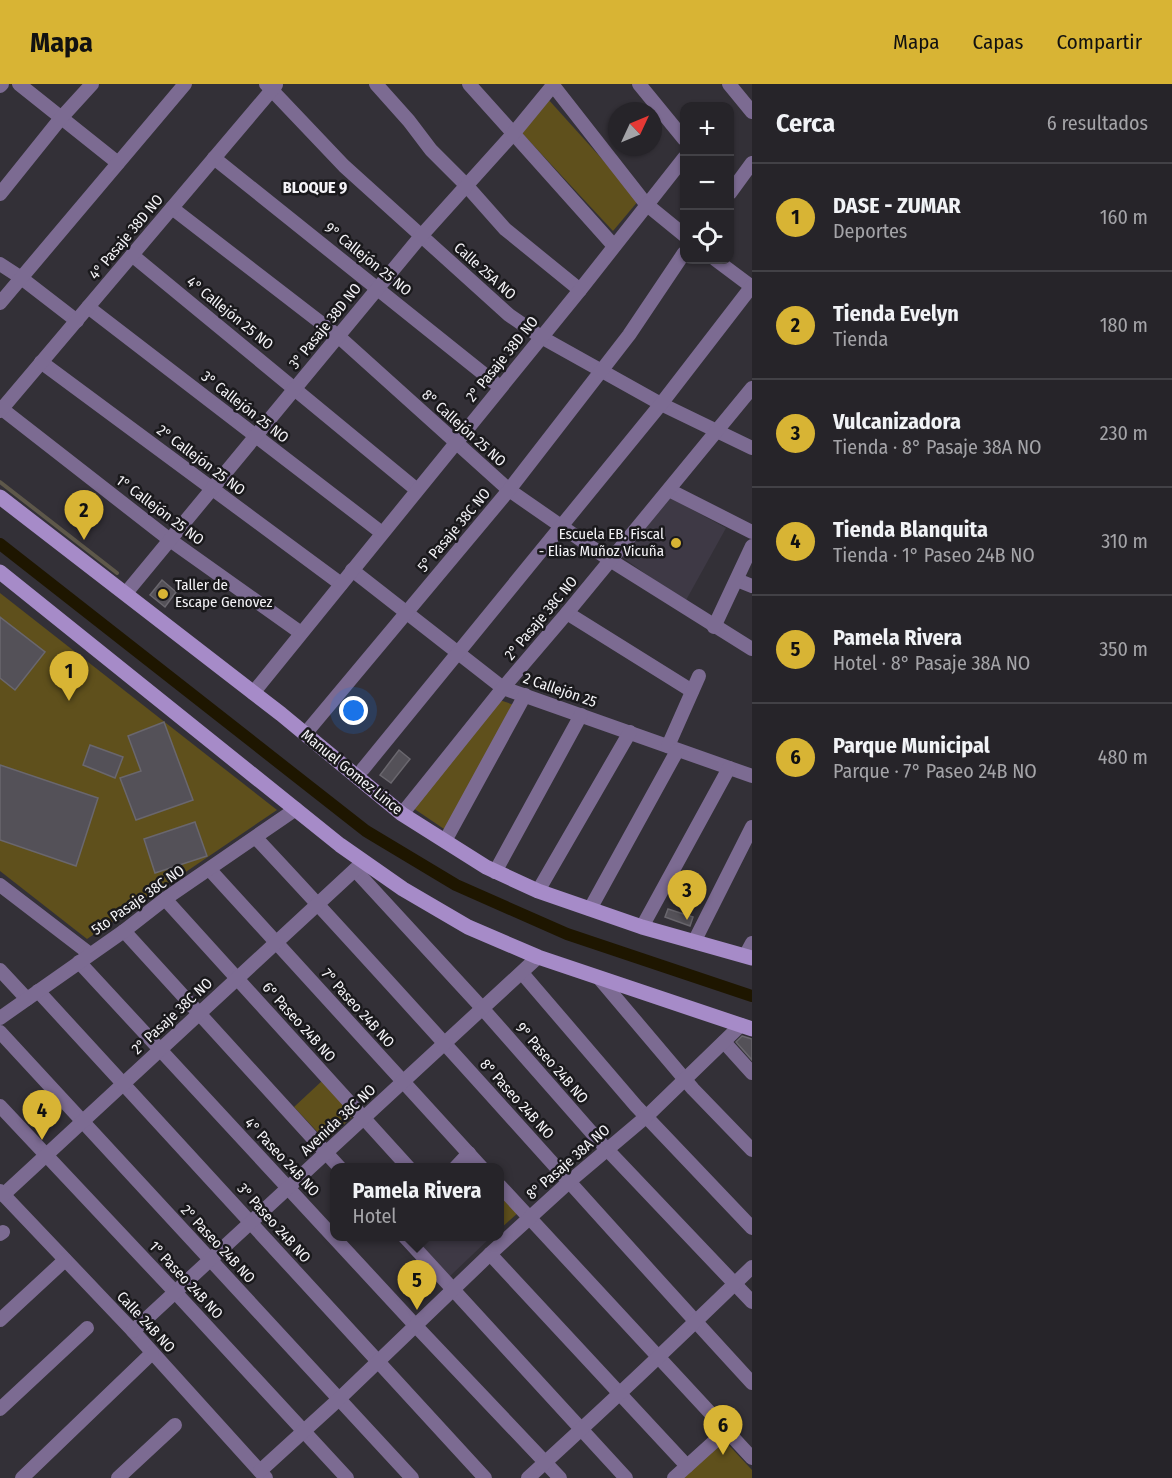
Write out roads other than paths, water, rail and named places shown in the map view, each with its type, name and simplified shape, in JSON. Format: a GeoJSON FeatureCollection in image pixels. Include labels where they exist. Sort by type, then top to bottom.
{"type":"FeatureCollection","features":[{"type":"Feature","properties":{"kind":"main road","name":"Manuel Gomez Lince"},"geometry":{"type":"LineString","coordinates":[[0,497],[305,734],[402,814],[495,872],[538,891],[642,927],[694,942],[750,952]]}},
{"type":"Feature","properties":{"kind":"main road"},"geometry":{"type":"LineString","coordinates":[[0,572],[296,809],[360,865],[468,927],[538,957],[747,1027]]}},
{"type":"Feature","properties":{"kind":"street"},"geometry":{"type":"LineString","coordinates":[[19,84],[118,163]]}},
{"type":"Feature","properties":{"kind":"street"},"geometry":{"type":"LineString","coordinates":[[0,194],[61,118],[92,84]]}},
{"type":"Feature","properties":{"kind":"street"},"geometry":{"type":"LineString","coordinates":[[0,303],[185,84]]}},
{"type":"Feature","properties":{"kind":"street"},"geometry":{"type":"LineString","coordinates":[[376,84],[431,150],[505,229],[580,290]]}},
{"type":"Feature","properties":{"kind":"street"},"geometry":{"type":"LineString","coordinates":[[469,84],[614,246]]}},
{"type":"Feature","properties":{"kind":"street"},"geometry":{"type":"LineString","coordinates":[[553,84],[646,204],[680,232]]}},
{"type":"Feature","properties":{"kind":"street","name":"3° Pasaje 38D NO"},"geometry":{"type":"LineString","coordinates":[[126,593],[421,236],[513,134],[553,84]]}},
{"type":"Feature","properties":{"kind":"street"},"geometry":{"type":"LineString","coordinates":[[639,84],[680,134]]}},
{"type":"Feature","properties":{"kind":"street"},"geometry":{"type":"LineString","coordinates":[[729,84],[752,111]]}},
{"type":"Feature","properties":{"kind":"street","name":"4° Pasaje 38D NO"},"geometry":{"type":"LineString","coordinates":[[1,410],[272,86]]}},
{"type":"Feature","properties":{"kind":"street","name":"Calle 25A NO"},"geometry":{"type":"LineString","coordinates":[[272,86],[345,166],[508,315],[541,337],[661,404],[752,448]]}},
{"type":"Feature","properties":{"kind":"street","name":"9° Callejón 25 NO"},"geometry":{"type":"LineString","coordinates":[[214,158],[500,387]]}},
{"type":"Feature","properties":{"kind":"street","name":"2° Pasaje 38D NO"},"geometry":{"type":"LineString","coordinates":[[253,693],[580,290],[680,163]]}},
{"type":"Feature","properties":{"kind":"street"},"geometry":{"type":"LineString","coordinates":[[734,186],[752,163]]}},
{"type":"Feature","properties":{"kind":"street","name":"8° Callejón 25 NO"},"geometry":{"type":"LineString","coordinates":[[172,208],[338,336],[509,490],[610,560],[752,649]]}},
{"type":"Feature","properties":{"kind":"street","name":"4° Callejón 25 NO"},"geometry":{"type":"LineString","coordinates":[[132,255],[417,489]]}},
{"type":"Feature","properties":{"kind":"street","name":"5° Pasaje 38C NO"},"geometry":{"type":"LineString","coordinates":[[305,734],[509,490],[628,336],[680,259]]}},
{"type":"Feature","properties":{"kind":"street"},"geometry":{"type":"LineString","coordinates":[[0,264],[77,321]]}},
{"type":"Feature","properties":{"kind":"street"},"geometry":{"type":"LineString","coordinates":[[363,769],[661,404],[752,287],[721,264]]}},
{"type":"Feature","properties":{"kind":"street","name":"3° Callejón 25 NO"},"geometry":{"type":"LineString","coordinates":[[88,307],[382,533]]}},
{"type":"Feature","properties":{"kind":"street","name":"2° Callejón 25 NO"},"geometry":{"type":"LineString","coordinates":[[41,362],[341,584]]}},
{"type":"Feature","properties":{"kind":"street","name":"2° Pasaje 38C NO"},"geometry":{"type":"LineString","coordinates":[[402,814],[503,688],[752,388]]}},
{"type":"Feature","properties":{"kind":"street","name":"1° Callejón 25 NO"},"geometry":{"type":"LineString","coordinates":[[1,410],[170,540],[301,633]]}},
{"type":"Feature","properties":{"kind":"street"},"geometry":{"type":"LineString","coordinates":[[669,490],[752,532]]}},
{"type":"Feature","properties":{"kind":"street"},"geometry":{"type":"LineString","coordinates":[[714,627],[752,546]]}},
{"type":"Feature","properties":{"kind":"street","name":"2 Callejón 25"},"geometry":{"type":"LineString","coordinates":[[352,570],[503,688],[752,776]]}},
{"type":"Feature","properties":{"kind":"street"},"geometry":{"type":"LineString","coordinates":[[737,580],[752,586]]}},
{"type":"Feature","properties":{"kind":"street"},"geometry":{"type":"LineString","coordinates":[[567,613],[692,692]]}},
{"type":"Feature","properties":{"kind":"street"},"geometry":{"type":"LineString","coordinates":[[590,909],[673,748],[699,676]]}},
{"type":"Feature","properties":{"kind":"street"},"geometry":{"type":"LineString","coordinates":[[445,841],[525,695]]}},
{"type":"Feature","properties":{"kind":"street"},"geometry":{"type":"LineString","coordinates":[[495,872],[581,715]]}},
{"type":"Feature","properties":{"kind":"street"},"geometry":{"type":"LineString","coordinates":[[538,891],[630,732]]}},
{"type":"Feature","properties":{"kind":"street"},"geometry":{"type":"LineString","coordinates":[[642,927],[729,768]]}},
{"type":"Feature","properties":{"kind":"street","name":"5to Pasaje 38C NO"},"geometry":{"type":"LineString","coordinates":[[0,1018],[124,931],[165,899],[296,809]]}},
{"type":"Feature","properties":{"kind":"street"},"geometry":{"type":"LineString","coordinates":[[694,942],[752,826]]}},
{"type":"Feature","properties":{"kind":"street","name":"8° Paseo 24B NO"},"geometry":{"type":"LineString","coordinates":[[256,838],[752,1383]]}},
{"type":"Feature","properties":{"kind":"street","name":"2° Pasaje 38C NO"},"geometry":{"type":"LineString","coordinates":[[2,1193],[360,865]]}},
{"type":"Feature","properties":{"kind":"street","name":"9° Paseo 24B NO"},"geometry":{"type":"LineString","coordinates":[[360,865],[599,1141],[752,1302]]}},
{"type":"Feature","properties":{"kind":"street","name":"7° Paseo 24B NO"},"geometry":{"type":"LineString","coordinates":[[210,870],[478,1163]]}},
{"type":"Feature","properties":{"kind":"street","name":"4° Paseo 24B NO"},"geometry":{"type":"LineString","coordinates":[[0,885],[85,958],[160,1050],[330,1233]]}},
{"type":"Feature","properties":{"kind":"street","name":"6° Paseo 24B NO"},"geometry":{"type":"LineString","coordinates":[[165,899],[405,1163]]}},
{"type":"Feature","properties":{"kind":"street"},"geometry":{"type":"LineString","coordinates":[[124,931],[336,1163]]}},
{"type":"Feature","properties":{"kind":"street","name":"Avenida 38C NO"},"geometry":{"type":"LineString","coordinates":[[133,1331],[538,957]]}},
{"type":"Feature","properties":{"kind":"street","name":"3° Paseo 24B NO"},"geometry":{"type":"LineString","coordinates":[[0,970],[33,995],[123,1084],[484,1478]]}},
{"type":"Feature","properties":{"kind":"street"},"geometry":{"type":"LineString","coordinates":[[522,973],[647,1116],[752,1228]]}},
{"type":"Feature","properties":{"kind":"street"},"geometry":{"type":"LineString","coordinates":[[599,978],[685,1079],[752,1150]]}},
{"type":"Feature","properties":{"kind":"street","name":"8° Pasaje 38A NO"},"geometry":{"type":"LineString","coordinates":[[263,1474],[414,1324],[570,1181],[647,1116],[724,1042],[747,1027]]}},
{"type":"Feature","properties":{"kind":"street","name":"2° Paseo 24B NO"},"geometry":{"type":"LineString","coordinates":[[0,1032],[412,1478]]}},
{"type":"Feature","properties":{"kind":"street"},"geometry":{"type":"LineString","coordinates":[[724,1042],[752,1073]]}},
{"type":"Feature","properties":{"kind":"street","name":"1° Paseo 24B NO"},"geometry":{"type":"LineString","coordinates":[[0,1106],[176,1292],[347,1478]]}},
{"type":"Feature","properties":{"kind":"street"},"geometry":{"type":"LineString","coordinates":[[459,1163],[469,1153]]}},
{"type":"Feature","properties":{"kind":"street"},"geometry":{"type":"LineString","coordinates":[[504,1190],[752,1458]]}},
{"type":"Feature","properties":{"kind":"street","name":"Calle 24B NO"},"geometry":{"type":"LineString","coordinates":[[2,1193],[133,1331],[263,1474]]}},
{"type":"Feature","properties":{"kind":"street","name":"4° Paseo 24B NO"},"geometry":{"type":"LineString","coordinates":[[337,1241],[560,1478]]}},
{"type":"Feature","properties":{"kind":"street"},"geometry":{"type":"LineString","coordinates":[[409,1241],[626,1478]]}},
{"type":"Feature","properties":{"kind":"street"},"geometry":{"type":"LineString","coordinates":[[490,1254],[687,1466]]}},
{"type":"Feature","properties":{"kind":"street"},"geometry":{"type":"LineString","coordinates":[[0,1320],[65,1260]]}},
{"type":"Feature","properties":{"kind":"street"},"geometry":{"type":"LineString","coordinates":[[528,1478],[696,1323],[752,1267]]}},
{"type":"Feature","properties":{"kind":"street"},"geometry":{"type":"LineString","coordinates":[[0,1409],[87,1328]]}},
{"type":"Feature","properties":{"kind":"street"},"geometry":{"type":"LineString","coordinates":[[22,1478],[152,1353]]}},
{"type":"Feature","properties":{"kind":"street"},"geometry":{"type":"LineString","coordinates":[[118,1478],[175,1425]]}},
{"type":"Feature","properties":{"kind":"street"},"geometry":{"type":"LineString","coordinates":[[674,1478],[727,1430]]}},
{"type":"Feature","properties":{"kind":"waterway"},"geometry":{"type":"LineString","coordinates":[[0,482],[117,573]]}},
{"type":"Feature","properties":{"kind":"waterway"},"geometry":{"type":"LineString","coordinates":[[0,544],[366,831],[456,885],[567,934],[752,996]]}},
{"type":"Feature","properties":{"kind":"place","name":"Tienda Evelyn"},"geometry":{"type":"Point","coordinates":[84,540]}},
{"type":"Feature","properties":{"kind":"place","name":"Escuela EB. Fiscal - Elias Muñoz Vicuña"},"geometry":{"type":"Point","coordinates":[676,543]}},
{"type":"Feature","properties":{"kind":"place","name":"Taller de Escape Genovez"},"geometry":{"type":"Point","coordinates":[163,594]}},
{"type":"Feature","properties":{"kind":"place","name":"DASE - ZUMAR"},"geometry":{"type":"Point","coordinates":[69,701]}},
{"type":"Feature","properties":{"kind":"place","name":"Vulcanizadora"},"geometry":{"type":"Point","coordinates":[687,920]}},
{"type":"Feature","properties":{"kind":"place","name":"Tienda Blanquita"},"geometry":{"type":"Point","coordinates":[42,1140]}},
{"type":"Feature","properties":{"kind":"place","name":"Pamela Rivera"},"geometry":{"type":"Point","coordinates":[417,1310]}},
{"type":"Feature","properties":{"kind":"place","name":"Parque Municipal"},"geometry":{"type":"Point","coordinates":[723,1455]}},
{"type":"Feature","properties":{"kind":"district","name":"BLOQUE 9"},"geometry":{"type":"Point","coordinates":[315,187]}}]}
